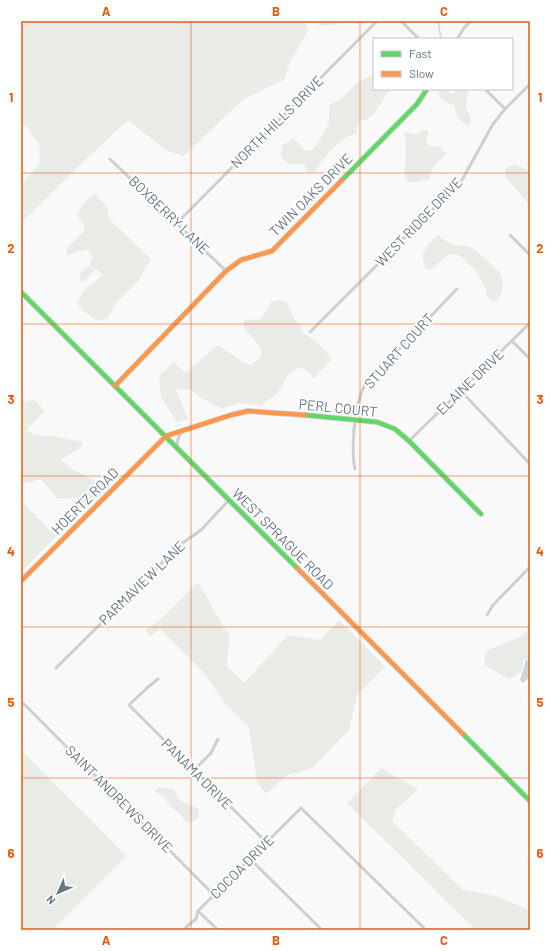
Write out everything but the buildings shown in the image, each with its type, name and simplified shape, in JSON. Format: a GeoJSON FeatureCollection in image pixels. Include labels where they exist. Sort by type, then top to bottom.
{"type":"FeatureCollection","features":[{"type":"Feature","properties":{"kind":"street","name":"NORTH HILLS DRIVE"},"geometry":{"type":"LineString","coordinates":[[177,223],[377,21]]}},
{"type":"Feature","properties":{"kind":"street"},"geometry":{"type":"LineString","coordinates":[[400,21],[417,38]]}},
{"type":"Feature","properties":{"kind":"street"},"geometry":{"type":"LineString","coordinates":[[458,38],[471,21]]}},
{"type":"Feature","properties":{"kind":"street","name":"WEST RIDGE DRIVE"},"geometry":{"type":"LineString","coordinates":[[310,332],[462,180],[493,124],[505,109],[530,84]]}},
{"type":"Feature","properties":{"kind":"street","name":"TWIN OAKS DRIVE"},"geometry":{"type":"LineString","coordinates":[[115,386],[226,271],[241,260],[272,250],[417,104],[426,90]]}},
{"type":"Feature","properties":{"kind":"street"},"geometry":{"type":"LineString","coordinates":[[486,90],[505,109]]}},
{"type":"Feature","properties":{"kind":"street","name":"BOXBERRY LANE"},"geometry":{"type":"LineString","coordinates":[[110,159],[226,271]]}},
{"type":"Feature","properties":{"kind":"street"},"geometry":{"type":"LineString","coordinates":[[510,235],[530,255]]}},
{"type":"Feature","properties":{"kind":"street","name":"STUART COURT"},"geometry":{"type":"LineString","coordinates":[[355,469],[353,460],[355,421],[360,396],[366,382],[457,289]]}},
{"type":"Feature","properties":{"kind":"street","name":"WEST SPRAGUE ROAD"},"geometry":{"type":"LineString","coordinates":[[21,292],[530,801]]}},
{"type":"Feature","properties":{"kind":"street","name":"ELAINE DRIVE"},"geometry":{"type":"LineString","coordinates":[[410,441],[460,390],[530,323]]}},
{"type":"Feature","properties":{"kind":"street"},"geometry":{"type":"LineString","coordinates":[[512,341],[530,359]]}},
{"type":"Feature","properties":{"kind":"street"},"geometry":{"type":"LineString","coordinates":[[460,390],[530,464]]}},
{"type":"Feature","properties":{"kind":"street","name":"PERL COURT"},"geometry":{"type":"LineString","coordinates":[[166,436],[231,415],[248,412],[268,412],[377,422],[395,429],[410,441],[481,514]]}},
{"type":"Feature","properties":{"kind":"street"},"geometry":{"type":"LineString","coordinates":[[178,449],[178,438],[184,430]]}},
{"type":"Feature","properties":{"kind":"street","name":"HOERTZ ROAD"},"geometry":{"type":"LineString","coordinates":[[21,581],[166,436]]}},
{"type":"Feature","properties":{"kind":"street","name":"PARMAVIEW LANE"},"geometry":{"type":"LineString","coordinates":[[56,668],[180,545],[201,530],[229,500]]}},
{"type":"Feature","properties":{"kind":"street"},"geometry":{"type":"LineString","coordinates":[[487,615],[493,606],[530,567]]}},
{"type":"Feature","properties":{"kind":"street","name":"PANAMA DRIVE"},"geometry":{"type":"LineString","coordinates":[[158,678],[129,705],[266,842]]}},
{"type":"Feature","properties":{"kind":"street","name":"SAINT ANDREWS DRIVE"},"geometry":{"type":"LineString","coordinates":[[23,703],[214,895]]}},
{"type":"Feature","properties":{"kind":"street"},"geometry":{"type":"LineString","coordinates":[[194,770],[211,753],[218,739]]}},
{"type":"Feature","properties":{"kind":"street","name":"COCOA DRIVE"},"geometry":{"type":"LineString","coordinates":[[186,927],[196,919],[198,911],[301,808],[426,930]]}},
{"type":"Feature","properties":{"kind":"street"},"geometry":{"type":"LineString","coordinates":[[250,859],[322,930]]}},
{"type":"Feature","properties":{"kind":"street"},"geometry":{"type":"LineString","coordinates":[[198,911],[218,930]]}},
{"type":"Feature","properties":{"kind":"shaded area"},"geometry":{"type":"Polygon","coordinates":[[[21,21],[305,21],[308,31],[290,62],[284,80],[241,101],[184,156],[167,151],[128,120],[21,223],[21,185],[40,163],[39,144],[21,121],[21,21]]]}},
{"type":"Feature","properties":{"kind":"shaded area"},"geometry":{"type":"Polygon","coordinates":[[[317,21],[343,21],[334,25],[319,26],[317,21]]]}},
{"type":"Feature","properties":{"kind":"shaded area"},"geometry":{"type":"Polygon","coordinates":[[[373,75],[373,90],[391,90],[372,116],[360,121],[356,128],[357,133],[350,135],[338,143],[315,172],[308,172],[304,164],[288,164],[281,156],[282,146],[293,138],[306,151],[313,150],[329,122],[329,105],[342,98],[357,83],[373,75]]]}},
{"type":"Feature","properties":{"kind":"shaded area"},"geometry":{"type":"Polygon","coordinates":[[[444,90],[453,93],[455,90],[468,90],[466,105],[470,116],[470,124],[468,126],[459,118],[454,106],[440,97],[438,91],[444,90]]]}},
{"type":"Feature","properties":{"kind":"shaded area"},"geometry":{"type":"Polygon","coordinates":[[[426,130],[429,132],[426,141],[430,147],[439,147],[446,154],[434,166],[429,179],[408,182],[404,172],[406,143],[404,132],[416,135],[421,131],[426,130]]]}},
{"type":"Feature","properties":{"kind":"shaded area"},"geometry":{"type":"Polygon","coordinates":[[[515,164],[530,171],[530,205],[505,175],[506,168],[515,164]]]}},
{"type":"Feature","properties":{"kind":"shaded area"},"geometry":{"type":"Polygon","coordinates":[[[95,194],[106,206],[110,220],[151,259],[138,281],[116,303],[108,318],[97,321],[81,309],[77,302],[85,289],[103,275],[96,269],[82,283],[79,274],[89,266],[93,257],[88,249],[67,255],[67,248],[84,231],[84,225],[77,215],[84,202],[95,194]]]}},
{"type":"Feature","properties":{"kind":"shaded area"},"geometry":{"type":"Polygon","coordinates":[[[438,235],[452,244],[472,248],[500,273],[502,286],[499,297],[496,300],[490,300],[486,295],[487,292],[477,272],[459,255],[449,254],[431,269],[424,269],[425,265],[422,256],[429,244],[438,235]]]}},
{"type":"Feature","properties":{"kind":"shaded area"},"geometry":{"type":"Polygon","coordinates":[[[279,300],[286,302],[295,320],[302,328],[302,332],[319,344],[332,359],[314,378],[303,368],[292,371],[286,378],[280,390],[262,406],[241,403],[222,408],[213,405],[190,390],[176,389],[188,419],[177,422],[161,397],[159,376],[174,362],[185,373],[218,345],[244,363],[251,365],[261,357],[261,348],[245,329],[243,320],[261,319],[271,302],[279,300]]]}},
{"type":"Feature","properties":{"kind":"shaded area"},"geometry":{"type":"Polygon","coordinates":[[[21,380],[22,395],[25,402],[31,400],[36,401],[45,411],[26,430],[34,435],[52,436],[82,442],[82,447],[61,459],[70,468],[98,483],[105,491],[92,503],[77,513],[72,508],[78,497],[57,499],[41,479],[28,483],[21,482],[21,380]]]}},
{"type":"Feature","properties":{"kind":"shaded area"},"geometry":{"type":"Polygon","coordinates":[[[21,500],[51,532],[51,527],[58,534],[21,572],[21,500]]]}},
{"type":"Feature","properties":{"kind":"shaded area"},"geometry":{"type":"Polygon","coordinates":[[[198,582],[229,636],[227,666],[244,683],[288,635],[320,640],[339,620],[385,667],[357,695],[349,730],[312,768],[287,775],[266,794],[257,782],[249,727],[223,701],[204,673],[160,629],[150,636],[145,630],[159,621],[198,582]]]}},
{"type":"Feature","properties":{"kind":"shaded area"},"geometry":{"type":"Polygon","coordinates":[[[530,628],[530,658],[524,659],[521,672],[509,679],[484,665],[486,651],[520,637],[530,628]]]}},
{"type":"Feature","properties":{"kind":"shaded area"},"geometry":{"type":"Polygon","coordinates":[[[530,659],[530,677],[523,683],[520,680],[526,660],[530,659]]]}},
{"type":"Feature","properties":{"kind":"shaded area"},"geometry":{"type":"Polygon","coordinates":[[[21,750],[126,856],[52,930],[21,930],[21,750]]]}},
{"type":"Feature","properties":{"kind":"shaded area"},"geometry":{"type":"Polygon","coordinates":[[[381,768],[418,789],[396,809],[392,821],[463,890],[496,896],[530,910],[530,930],[476,930],[347,803],[381,768]]]}},
{"type":"Feature","properties":{"kind":"shaded area"},"geometry":{"type":"Polygon","coordinates":[[[159,787],[173,789],[181,801],[197,808],[199,813],[197,819],[188,824],[179,813],[169,805],[164,797],[155,791],[159,787]]]}},
{"type":"Feature","properties":{"kind":"waterway"},"geometry":{"type":"LineString","coordinates":[[438,21],[441,38]]}},
{"type":"Feature","properties":{"kind":"traffic: fast"},"geometry":{"type":"LineString","coordinates":[[342,180],[417,104],[426,90]]}},
{"type":"Feature","properties":{"kind":"traffic: fast"},"geometry":{"type":"LineString","coordinates":[[21,292],[297,568]]}},
{"type":"Feature","properties":{"kind":"traffic: fast"},"geometry":{"type":"LineString","coordinates":[[305,415],[377,422],[395,429],[409,441],[481,514]]}},
{"type":"Feature","properties":{"kind":"traffic: fast"},"geometry":{"type":"LineString","coordinates":[[463,734],[530,801]]}},
{"type":"Feature","properties":{"kind":"traffic: slow"},"geometry":{"type":"LineString","coordinates":[[115,386],[226,271],[241,260],[272,251],[342,180]]}},
{"type":"Feature","properties":{"kind":"traffic: slow"},"geometry":{"type":"LineString","coordinates":[[21,581],[166,436],[248,411],[305,415]]}},
{"type":"Feature","properties":{"kind":"traffic: slow"},"geometry":{"type":"LineString","coordinates":[[297,568],[463,734]]}}]}
